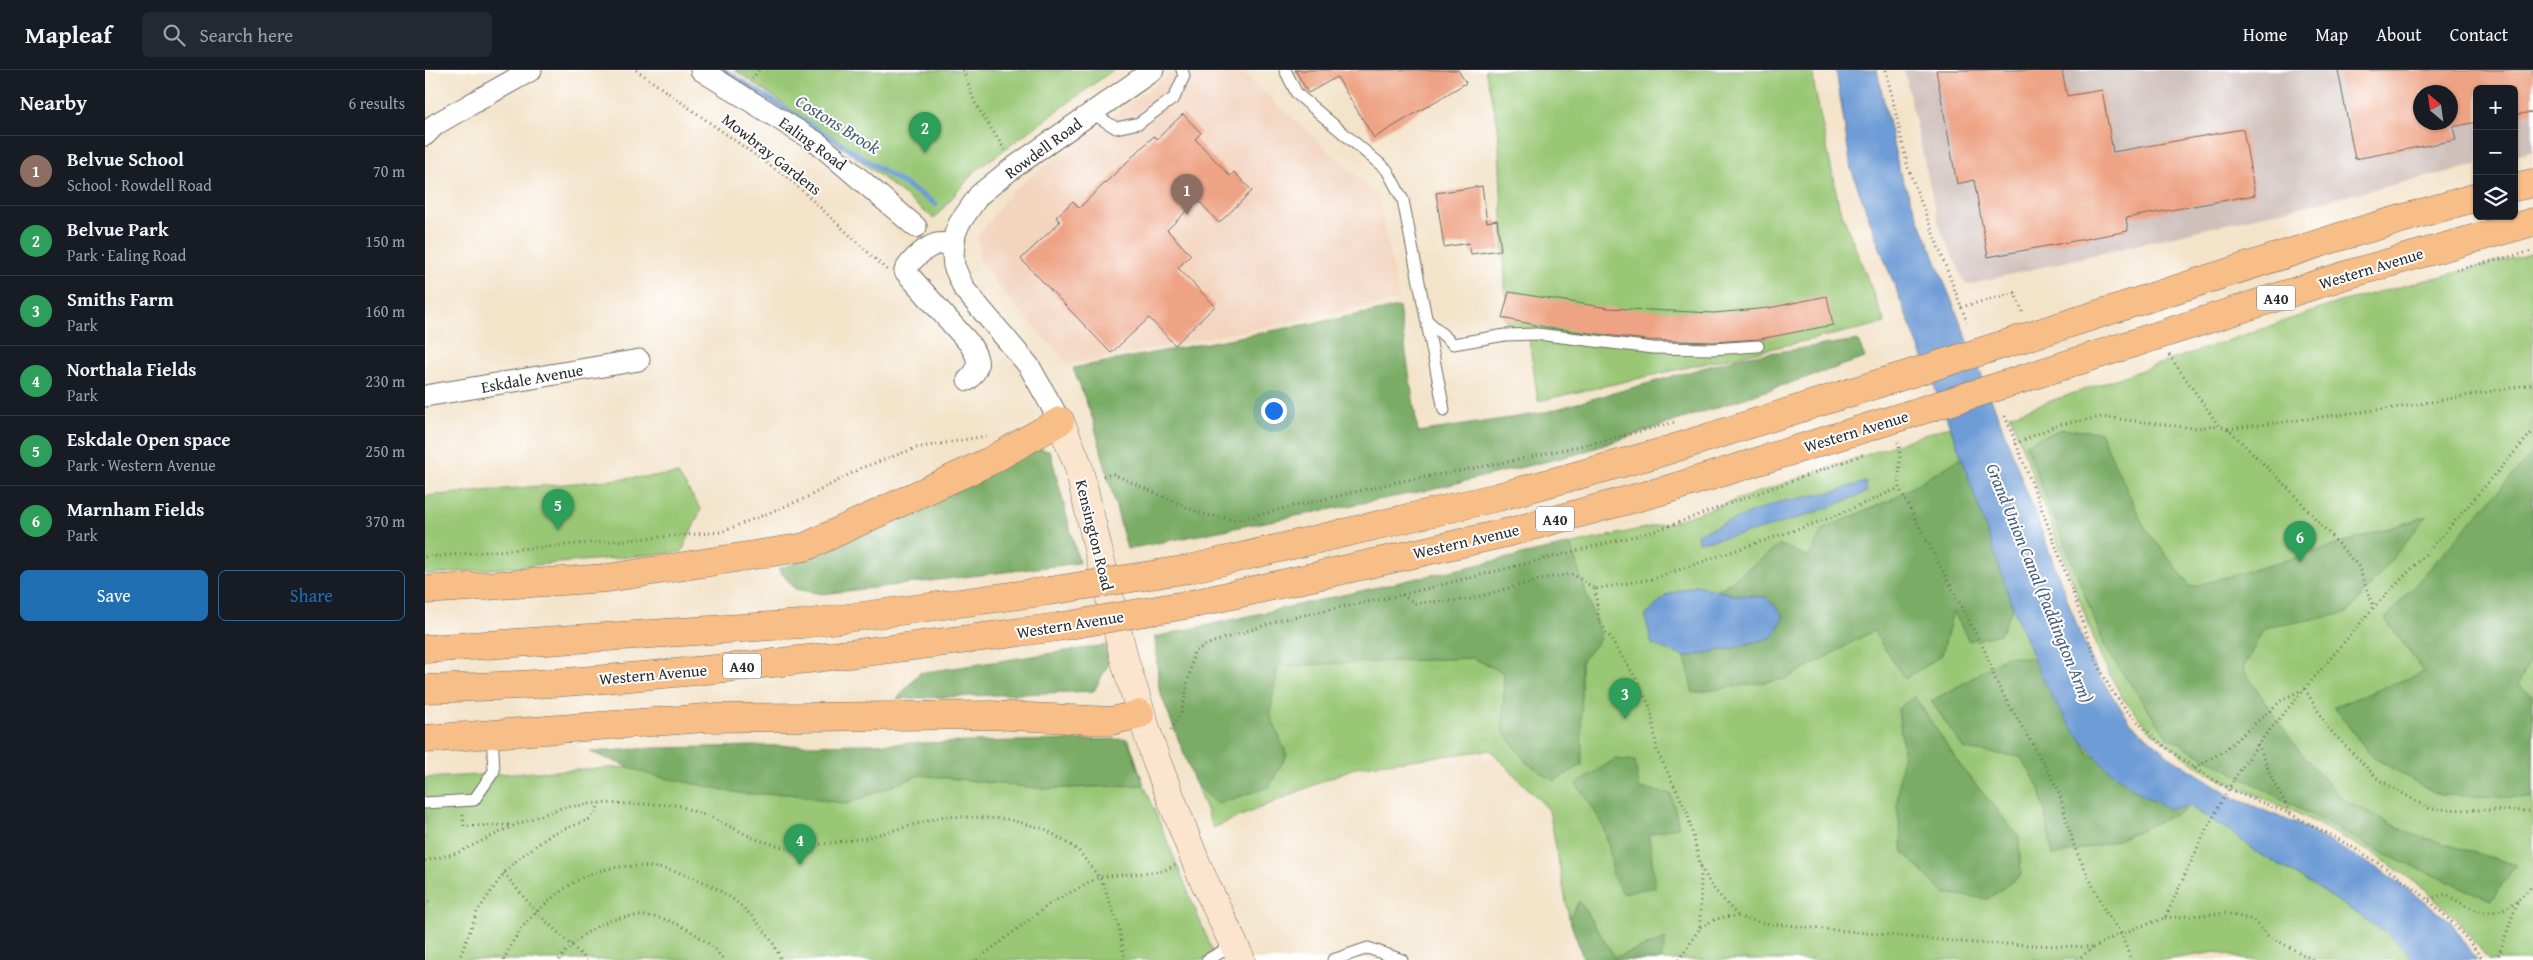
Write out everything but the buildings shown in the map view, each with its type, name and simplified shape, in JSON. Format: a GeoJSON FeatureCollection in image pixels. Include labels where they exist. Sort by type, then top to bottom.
{"type":"FeatureCollection","features":[{"type":"Feature","properties":{"kind":"highway"},"geometry":{"type":"LineString","coordinates":[[2518,186],[2533,182]]}},
{"type":"Feature","properties":{"kind":"highway","name":"A40"},"geometry":{"type":"LineString","coordinates":[[425,650],[802,624],[1049,591],[1189,569],[1498,497],[1659,453],[2339,237],[2473,198]]}},
{"type":"Feature","properties":{"kind":"highway","name":"Western Avenue"},"geometry":{"type":"LineString","coordinates":[[425,689],[493,687],[806,661],[1058,627],[1197,603],[1509,532],[1907,427],[2022,379],[2346,275],[2533,222]]}},
{"type":"Feature","properties":{"kind":"highway"},"geometry":{"type":"LineString","coordinates":[[425,590],[608,578],[805,547],[991,461],[1060,421]]}},
{"type":"Feature","properties":{"kind":"highway","name":"A40"},"geometry":{"type":"LineString","coordinates":[[425,631],[642,636]]}},
{"type":"Feature","properties":{"kind":"highway","name":"A40"},"geometry":{"type":"LineString","coordinates":[[425,695],[493,687]]}},
{"type":"Feature","properties":{"kind":"highway"},"geometry":{"type":"LineString","coordinates":[[425,739],[706,718],[991,715],[1112,722],[1141,714]]}},
{"type":"Feature","properties":{"kind":"street"},"geometry":{"type":"LineString","coordinates":[[425,136],[436,124],[531,70]]}},
{"type":"Feature","properties":{"kind":"street","name":"Ealing Road"},"geometry":{"type":"LineString","coordinates":[[701,70],[819,144],[916,227]]}},
{"type":"Feature","properties":{"kind":"street","name":"Rowdell Road"},"geometry":{"type":"LineString","coordinates":[[953,244],[959,224],[979,195],[1010,170],[1153,70]]}},
{"type":"Feature","properties":{"kind":"street"},"geometry":{"type":"LineString","coordinates":[[953,244],[937,244],[908,265],[905,271],[969,342],[976,353],[979,363],[978,368],[968,380]]}},
{"type":"Feature","properties":{"kind":"street","name":"Kensington Road"},"geometry":{"type":"LineString","coordinates":[[953,244],[954,266],[964,289],[1029,366],[1060,421],[1078,465],[1125,662],[1155,760],[1194,857],[1237,953]]}},
{"type":"Feature","properties":{"kind":"street","name":"Eskdale Avenue"},"geometry":{"type":"LineString","coordinates":[[425,396],[639,360]]}},
{"type":"Feature","properties":{"kind":"lane"},"geometry":{"type":"LineString","coordinates":[[1092,113],[1116,128],[1139,123],[1174,98],[1184,76],[1182,70]]}},
{"type":"Feature","properties":{"kind":"lane"},"geometry":{"type":"LineString","coordinates":[[1285,70],[1297,94],[1387,170],[1398,187],[1403,200],[1429,322],[1444,410]]}},
{"type":"Feature","properties":{"kind":"lane"},"geometry":{"type":"LineString","coordinates":[[1429,322],[1453,344],[1505,335],[1537,334],[1653,348],[1713,349],[1758,346]]}},
{"type":"Feature","properties":{"kind":"lane"},"geometry":{"type":"LineString","coordinates":[[425,802],[474,800],[494,770],[492,734]]}},
{"type":"Feature","properties":{"kind":"lane"},"geometry":{"type":"LineString","coordinates":[[1333,960],[1368,948],[1401,960]]}},
{"type":"Feature","properties":{"kind":"lane"},"geometry":{"type":"LineString","coordinates":[[1207,960],[1237,953]]}},
{"type":"Feature","properties":{"kind":"path","name":"Mowbray Gardens"},"geometry":{"type":"LineString","coordinates":[[635,70],[793,182],[884,269]]}},
{"type":"Feature","properties":{"kind":"path"},"geometry":{"type":"LineString","coordinates":[[752,78],[759,70]]}},
{"type":"Feature","properties":{"kind":"path"},"geometry":{"type":"LineString","coordinates":[[963,70],[975,104],[1010,157]]}},
{"type":"Feature","properties":{"kind":"path"},"geometry":{"type":"LineString","coordinates":[[1886,70],[1908,168],[1967,322]]}},
{"type":"Feature","properties":{"kind":"path"},"geometry":{"type":"LineString","coordinates":[[1961,307],[2015,293],[2023,314]]}},
{"type":"Feature","properties":{"kind":"path"},"geometry":{"type":"LineString","coordinates":[[2168,354],[2219,426]]}},
{"type":"Feature","properties":{"kind":"path"},"geometry":{"type":"LineString","coordinates":[[2015,444],[2057,425],[2102,417],[2193,428],[2219,426],[2228,429],[2408,406],[2533,384]]}},
{"type":"Feature","properties":{"kind":"path"},"geometry":{"type":"LineString","coordinates":[[2005,416],[2099,666],[2122,704],[2155,738],[2194,768],[2238,792],[2292,815],[2382,865],[2429,899],[2450,919],[2483,960]]}},
{"type":"Feature","properties":{"kind":"path"},"geometry":{"type":"LineString","coordinates":[[1103,476],[1113,474],[1202,514],[1237,520],[1397,482],[1502,463],[1607,440],[1681,420]]}},
{"type":"Feature","properties":{"kind":"path"},"geometry":{"type":"LineString","coordinates":[[1889,446],[1898,442],[1907,427]]}},
{"type":"Feature","properties":{"kind":"path"},"geometry":{"type":"LineString","coordinates":[[2228,429],[2289,489],[2358,566],[2374,607]]}},
{"type":"Feature","properties":{"kind":"path"},"geometry":{"type":"LineString","coordinates":[[2165,918],[2206,830],[2234,779],[2259,744],[2374,607],[2428,552],[2533,431]]}},
{"type":"Feature","properties":{"kind":"path"},"geometry":{"type":"LineString","coordinates":[[425,557],[721,532],[806,498],[861,468],[879,461],[916,448],[991,436]]}},
{"type":"Feature","properties":{"kind":"path"},"geometry":{"type":"LineString","coordinates":[[1898,442],[1901,453],[1898,465],[1899,488],[1986,653],[1998,686],[2057,786],[2075,849],[2107,915],[2121,933],[2131,960]]}},
{"type":"Feature","properties":{"kind":"path"},"geometry":{"type":"LineString","coordinates":[[1169,734],[1182,711],[1194,651],[1211,643],[1284,620],[1401,595],[1655,531],[1870,452]]}},
{"type":"Feature","properties":{"kind":"path"},"geometry":{"type":"LineString","coordinates":[[1401,595],[1415,603],[1466,600],[1546,578],[1573,574],[1595,589],[1652,579],[1830,518],[1899,488]]}},
{"type":"Feature","properties":{"kind":"path"},"geometry":{"type":"LineString","coordinates":[[1595,589],[1599,620],[1637,680],[1651,709],[1657,752],[1687,812],[1701,867],[1712,887],[1738,916]]}},
{"type":"Feature","properties":{"kind":"path"},"geometry":{"type":"LineString","coordinates":[[2194,768],[2225,750],[2283,699],[2305,689]]}},
{"type":"Feature","properties":{"kind":"path"},"geometry":{"type":"LineString","coordinates":[[2305,689],[2328,728],[2379,780],[2430,808],[2533,811]]}},
{"type":"Feature","properties":{"kind":"path"},"geometry":{"type":"LineString","coordinates":[[2259,744],[2273,781],[2292,815]]}},
{"type":"Feature","properties":{"kind":"path"},"geometry":{"type":"LineString","coordinates":[[459,960],[477,912],[504,873],[519,858],[552,834],[590,818],[597,811],[598,803]]}},
{"type":"Feature","properties":{"kind":"path"},"geometry":{"type":"LineString","coordinates":[[425,861],[457,854],[515,825],[561,808],[598,803],[677,805],[715,819],[755,839],[789,849],[866,838],[945,816],[1006,819],[1045,828],[1078,850],[1099,877],[1119,927],[1125,960]]}},
{"type":"Feature","properties":{"kind":"path"},"geometry":{"type":"LineString","coordinates":[[464,826],[515,825]]}},
{"type":"Feature","properties":{"kind":"path"},"geometry":{"type":"LineString","coordinates":[[977,960],[1051,903],[1099,877],[1163,870],[1194,857]]}},
{"type":"Feature","properties":{"kind":"path"},"geometry":{"type":"LineString","coordinates":[[504,960],[518,931],[536,912],[584,877],[624,866],[678,872],[702,880],[747,910],[762,928],[781,960]]}},
{"type":"Feature","properties":{"kind":"path"},"geometry":{"type":"LineString","coordinates":[[1700,928],[1701,867]]}},
{"type":"Feature","properties":{"kind":"path"},"geometry":{"type":"LineString","coordinates":[[504,873],[536,912],[587,960]]}},
{"type":"Feature","properties":{"kind":"path"},"geometry":{"type":"LineString","coordinates":[[2429,899],[2447,894],[2461,904],[2485,914],[2505,910],[2533,885]]}},
{"type":"Feature","properties":{"kind":"path"},"geometry":{"type":"LineString","coordinates":[[2497,960],[2518,900]]}},
{"type":"Feature","properties":{"kind":"path"},"geometry":{"type":"LineString","coordinates":[[425,904],[429,901]]}},
{"type":"Feature","properties":{"kind":"path"},"geometry":{"type":"LineString","coordinates":[[2077,960],[2092,947],[2121,933],[2165,918],[2226,913],[2253,920],[2267,935],[2313,960]]}},
{"type":"Feature","properties":{"kind":"path"},"geometry":{"type":"LineString","coordinates":[[559,960],[571,944],[590,928],[605,921],[637,915],[671,921],[689,930],[711,945],[723,960]]}},
{"type":"Feature","properties":{"kind":"path"},"geometry":{"type":"LineString","coordinates":[[1679,960],[1700,928],[1719,916],[1738,916],[1762,923],[1973,943],[2092,947]]}},
{"type":"Feature","properties":{"kind":"shaded area"},"geometry":{"type":"Polygon","coordinates":[[[1175,70],[1239,70],[1378,195],[1399,300],[1069,365],[1002,291],[979,259],[978,235],[1010,193],[1175,70]]]}},
{"type":"Feature","properties":{"kind":"shaded area"},"geometry":{"type":"Polygon","coordinates":[[[1904,70],[2533,70],[2533,151],[2518,155],[2518,85],[2473,85],[2473,166],[1966,285],[1939,227],[1904,70]]]}},
{"type":"Feature","properties":{"kind":"green space"},"geometry":{"type":"Polygon","coordinates":[[[735,70],[1113,70],[974,172],[934,219],[827,134],[735,70]]]}},
{"type":"Feature","properties":{"kind":"green space"},"geometry":{"type":"Polygon","coordinates":[[[1485,70],[1813,70],[1814,85],[1839,206],[1885,323],[1538,401],[1528,333],[1507,328],[1498,125],[1485,70]]]}},
{"type":"Feature","properties":{"kind":"green space"},"geometry":{"type":"Polygon","coordinates":[[[2533,253],[2533,960],[2489,960],[2454,917],[2425,889],[2374,854],[2297,813],[2223,781],[2193,763],[2152,732],[2123,699],[2102,660],[2010,415],[2340,302],[2533,253]]]}},
{"type":"Feature","properties":{"kind":"green space"},"geometry":{"type":"Polygon","coordinates":[[[1399,307],[1418,432],[1542,413],[1742,357],[1858,340],[1865,358],[1577,454],[1424,491],[1127,549],[1093,420],[1073,368],[1399,307]]]}},
{"type":"Feature","properties":{"kind":"green space"},"geometry":{"type":"Polygon","coordinates":[[[1958,423],[2030,631],[2201,808],[2417,952],[2422,960],[2246,960],[2216,952],[2165,960],[1584,960],[1569,918],[1549,810],[1490,750],[1356,767],[1213,828],[1159,689],[1155,637],[1672,522],[1958,423]]]}},
{"type":"Feature","properties":{"kind":"green space"},"geometry":{"type":"Polygon","coordinates":[[[2062,429],[2100,432],[2144,526],[2191,587],[2295,558],[2427,516],[2348,613],[2264,628],[2243,669],[2295,746],[2341,798],[2409,833],[2516,865],[2491,900],[2384,854],[2167,737],[2106,649],[2025,444],[2062,429]]]}},
{"type":"Feature","properties":{"kind":"green space"},"geometry":{"type":"Polygon","coordinates":[[[1038,449],[1050,451],[1079,563],[823,594],[795,589],[778,569],[810,557],[1038,449]]]}},
{"type":"Feature","properties":{"kind":"green space"},"geometry":{"type":"Polygon","coordinates":[[[2533,452],[2533,654],[2518,685],[2533,697],[2533,798],[2439,795],[2372,757],[2334,707],[2424,672],[2385,619],[2533,452]]]}},
{"type":"Feature","properties":{"kind":"green space"},"geometry":{"type":"Polygon","coordinates":[[[1963,457],[2015,603],[2000,634],[1969,641],[1953,611],[1942,655],[1905,679],[1873,631],[1786,679],[1693,693],[1685,657],[1733,648],[1766,597],[1735,595],[1718,591],[1780,545],[1809,557],[1823,529],[1890,500],[1963,457]]]}},
{"type":"Feature","properties":{"kind":"green space"},"geometry":{"type":"Polygon","coordinates":[[[678,474],[701,509],[682,552],[425,575],[425,496],[678,474]]]}},
{"type":"Feature","properties":{"kind":"green space"},"geometry":{"type":"Polygon","coordinates":[[[1570,544],[1601,638],[1581,662],[1582,765],[1554,781],[1526,762],[1503,731],[1504,673],[1473,658],[1278,666],[1270,715],[1287,755],[1269,787],[1217,804],[1195,783],[1159,689],[1155,637],[1570,544]]]}},
{"type":"Feature","properties":{"kind":"green space"},"geometry":{"type":"Polygon","coordinates":[[[1106,645],[1108,665],[1094,691],[897,699],[919,673],[1106,645]]]}},
{"type":"Feature","properties":{"kind":"green space"},"geometry":{"type":"Polygon","coordinates":[[[2006,656],[2037,659],[2089,754],[2186,810],[2115,841],[2053,856],[2040,788],[2020,757],[1964,749],[1931,701],[1968,681],[2006,656]]]}},
{"type":"Feature","properties":{"kind":"green space"},"geometry":{"type":"Polygon","coordinates":[[[1914,696],[1960,765],[2019,837],[2021,875],[1988,899],[1943,893],[1903,852],[1897,806],[1903,748],[1898,709],[1914,696]]]}},
{"type":"Feature","properties":{"kind":"green space"},"geometry":{"type":"Polygon","coordinates":[[[1127,739],[1144,785],[1044,789],[920,775],[847,804],[790,794],[744,794],[650,775],[590,752],[652,748],[1127,739]]]}},
{"type":"Feature","properties":{"kind":"green space"},"geometry":{"type":"Polygon","coordinates":[[[1129,740],[1143,782],[1216,960],[425,960],[425,778],[1129,740]]]}},
{"type":"Feature","properties":{"kind":"green space"},"geometry":{"type":"Polygon","coordinates":[[[1615,759],[1635,761],[1639,788],[1671,794],[1679,826],[1649,835],[1655,887],[1623,893],[1613,877],[1608,843],[1602,825],[1593,808],[1576,784],[1615,759]]]}},
{"type":"Feature","properties":{"kind":"green space"},"geometry":{"type":"Polygon","coordinates":[[[1579,901],[1615,957],[1666,939],[1661,960],[1584,960],[1569,918],[1579,901]]]}},
{"type":"Feature","properties":{"kind":"water","name":"Grand Union Canal (Paddington Arm)"},"geometry":{"type":"Polygon","coordinates":[[[1836,70],[1877,70],[1899,170],[1999,418],[2080,633],[2100,678],[2131,723],[2169,756],[2237,799],[2299,825],[2384,872],[2451,922],[2477,960],[2415,960],[2385,932],[2316,887],[2253,850],[2236,835],[2189,806],[2169,809],[2139,793],[2106,768],[2076,734],[2055,703],[2035,663],[2013,607],[1955,439],[1851,169],[1836,70]]]}},
{"type":"Feature","properties":{"kind":"water"},"geometry":{"type":"Polygon","coordinates":[[[1865,482],[1867,492],[1805,516],[1763,529],[1698,542],[1697,534],[1779,502],[1837,491],[1865,482]]]}},
{"type":"Feature","properties":{"kind":"water"},"geometry":{"type":"Polygon","coordinates":[[[1696,585],[1735,595],[1766,597],[1784,616],[1773,637],[1733,648],[1685,657],[1652,644],[1645,616],[1667,595],[1696,585]]]}},
{"type":"Feature","properties":{"kind":"waterway","name":"Costons Brook"},"geometry":{"type":"LineString","coordinates":[[723,70],[936,204]]}},
{"type":"Feature","properties":{"kind":"place","name":"Belvue Park"},"geometry":{"type":"Point","coordinates":[925,153]}},
{"type":"Feature","properties":{"kind":"place","name":"Belvue School"},"geometry":{"type":"Point","coordinates":[1187,215]}},
{"type":"Feature","properties":{"kind":"place","name":"Eskdale Open space"},"geometry":{"type":"Point","coordinates":[558,530]}},
{"type":"Feature","properties":{"kind":"place","name":"Marnham Fields"},"geometry":{"type":"Point","coordinates":[2300,562]}},
{"type":"Feature","properties":{"kind":"place","name":"Smiths Farm"},"geometry":{"type":"Point","coordinates":[1625,719]}},
{"type":"Feature","properties":{"kind":"place","name":"Northala Fields"},"geometry":{"type":"Point","coordinates":[800,865]}}]}
